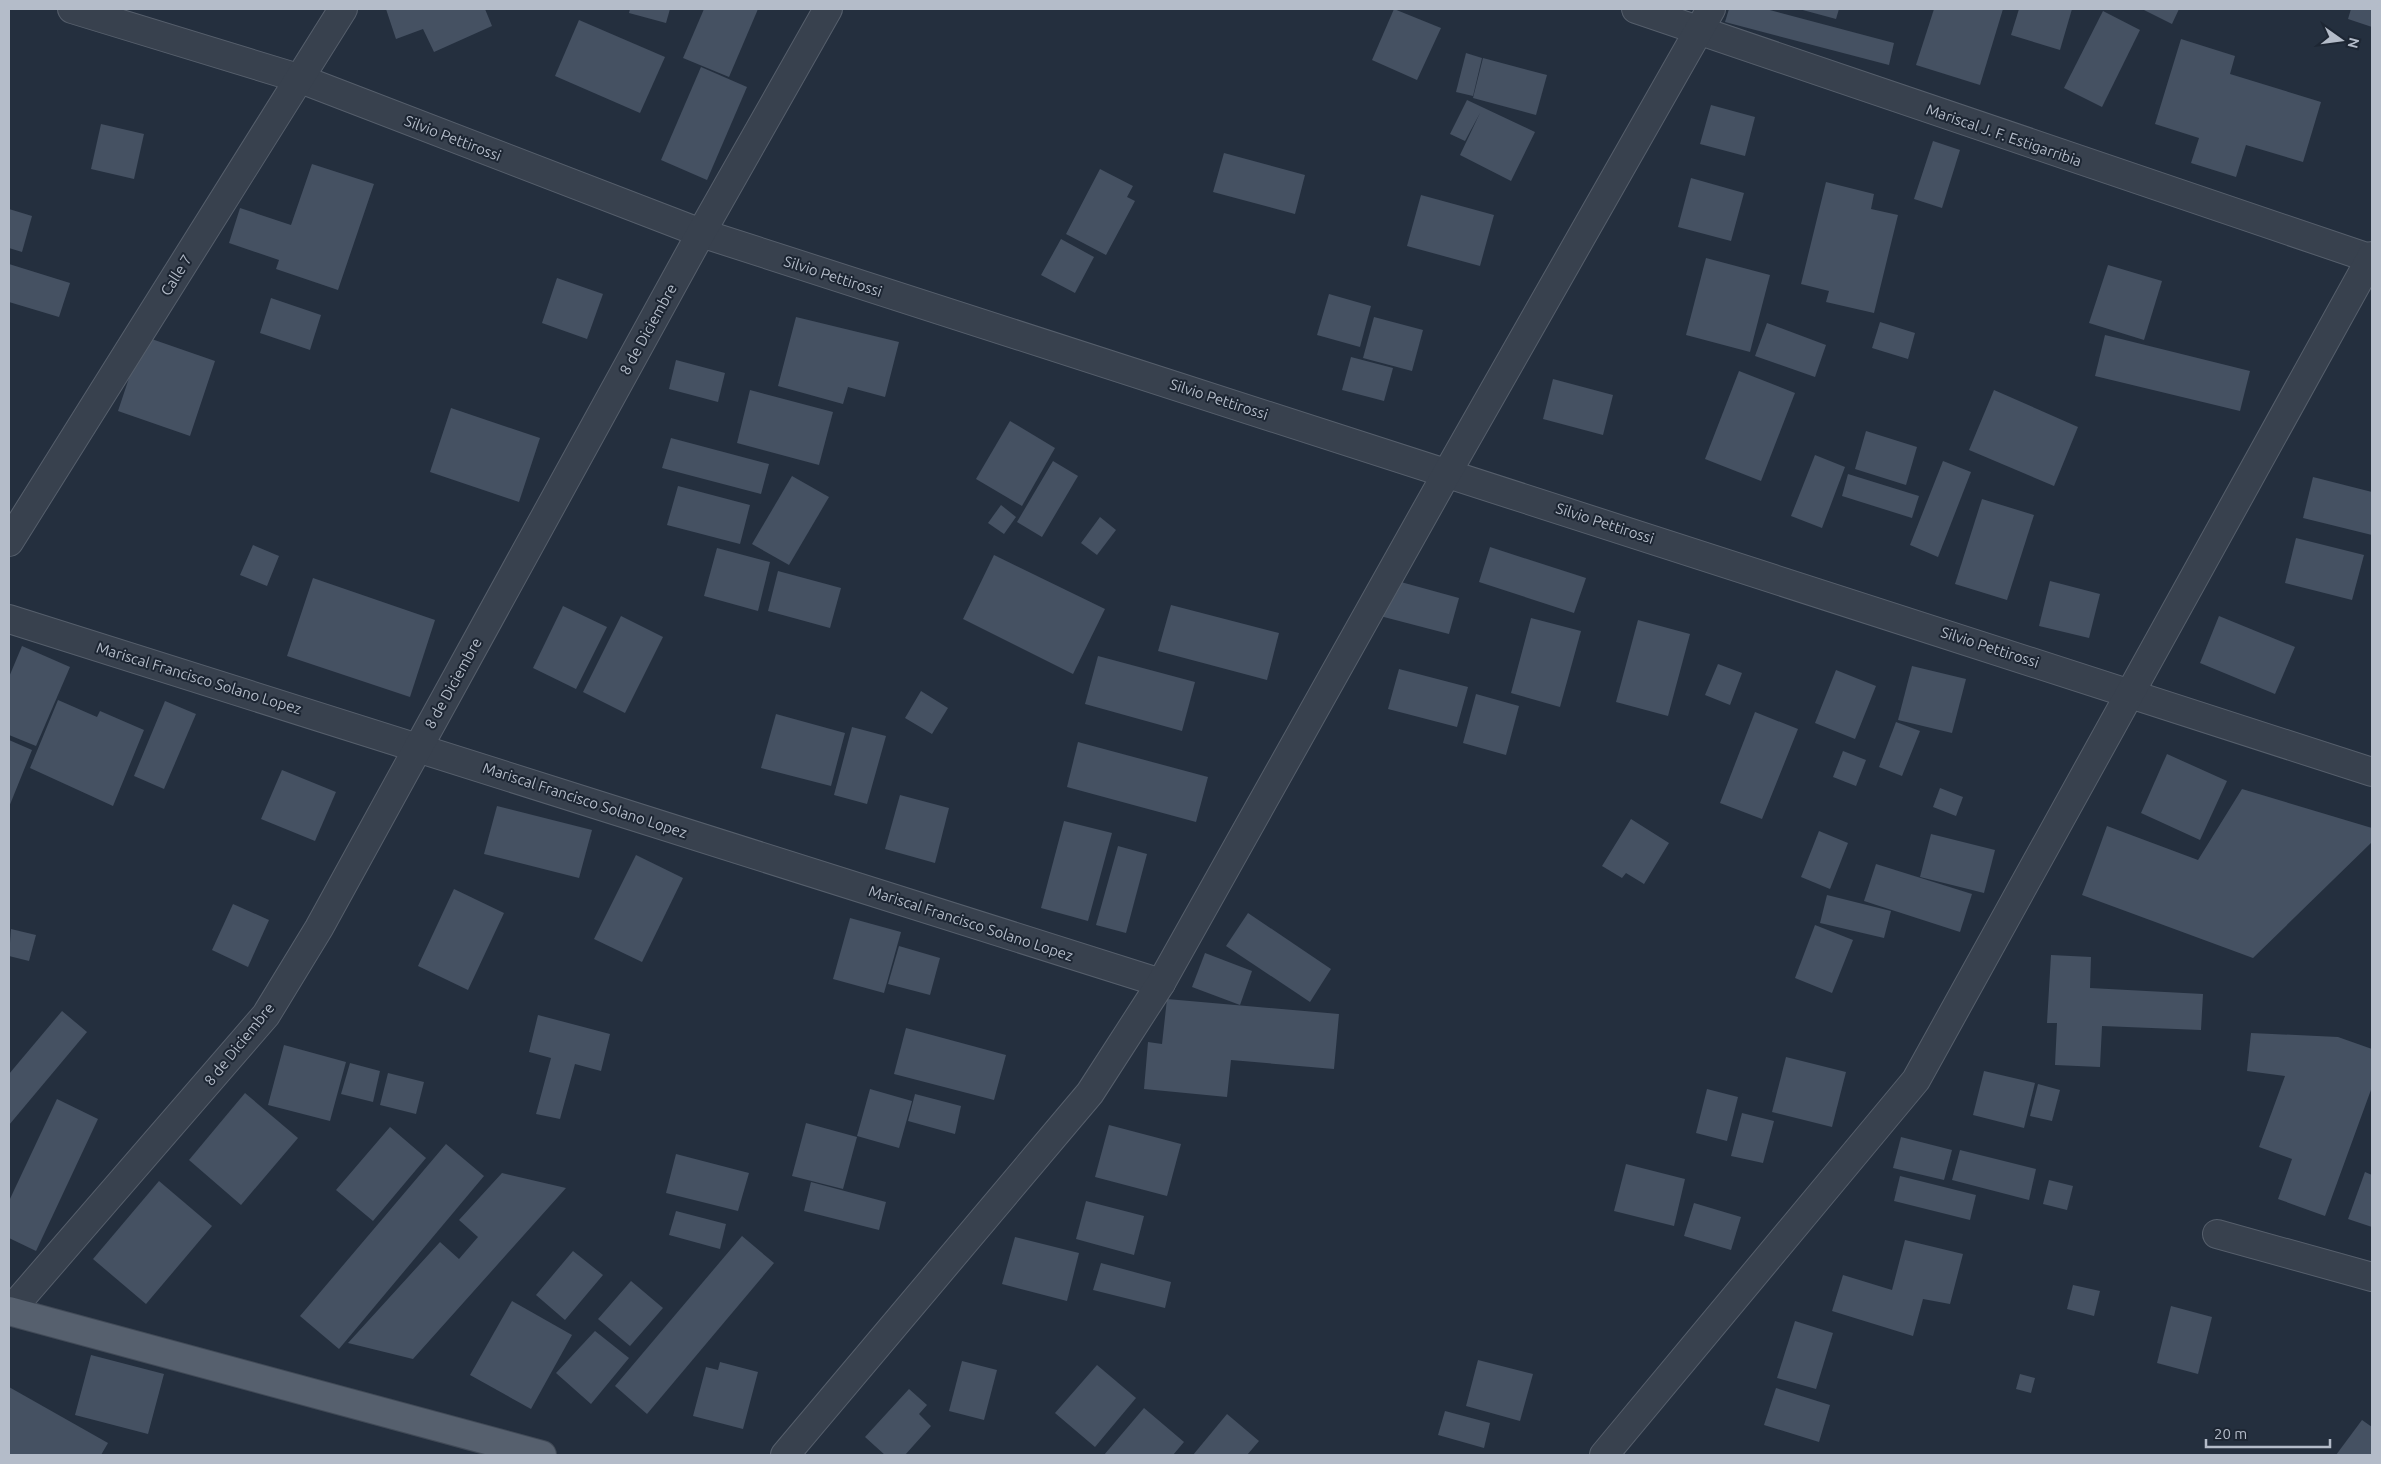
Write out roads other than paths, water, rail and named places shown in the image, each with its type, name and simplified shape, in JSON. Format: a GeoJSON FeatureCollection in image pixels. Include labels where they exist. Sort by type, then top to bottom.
{"type":"FeatureCollection","features":[{"type":"Feature","properties":{"kind":"main road"},"geometry":{"type":"LineString","coordinates":[[9,1311],[542,1455]]}},
{"type":"Feature","properties":{"kind":"street","name":"Silvio Pettirossi"},"geometry":{"type":"LineString","coordinates":[[72,9],[298,78],[701,233],[2130,692],[2372,772]]}},
{"type":"Feature","properties":{"kind":"street","name":"Calle 7"},"geometry":{"type":"LineString","coordinates":[[9,542],[343,9]]}},
{"type":"Feature","properties":{"kind":"street","name":"8 de Diciembre"},"geometry":{"type":"LineString","coordinates":[[9,1311],[266,1015],[319,928],[701,233],[828,9]]}},
{"type":"Feature","properties":{"kind":"street","name":"Mariscal J. F. Estigarribia"},"geometry":{"type":"LineString","coordinates":[[1636,9],[1705,20],[2372,258]]}},
{"type":"Feature","properties":{"kind":"street"},"geometry":{"type":"LineString","coordinates":[[785,1455],[1090,1093],[1161,983],[1447,473],[1705,20]]}},
{"type":"Feature","properties":{"kind":"street"},"geometry":{"type":"LineString","coordinates":[[1604,1455],[1916,1080],[2372,258]]}},
{"type":"Feature","properties":{"kind":"street","name":"Mariscal Francisco Solano Lopez"},"geometry":{"type":"LineString","coordinates":[[9,619],[418,746],[1161,983]]}},
{"type":"Feature","properties":{"kind":"street"},"geometry":{"type":"LineString","coordinates":[[2217,1234],[2372,1277]]}}]}
